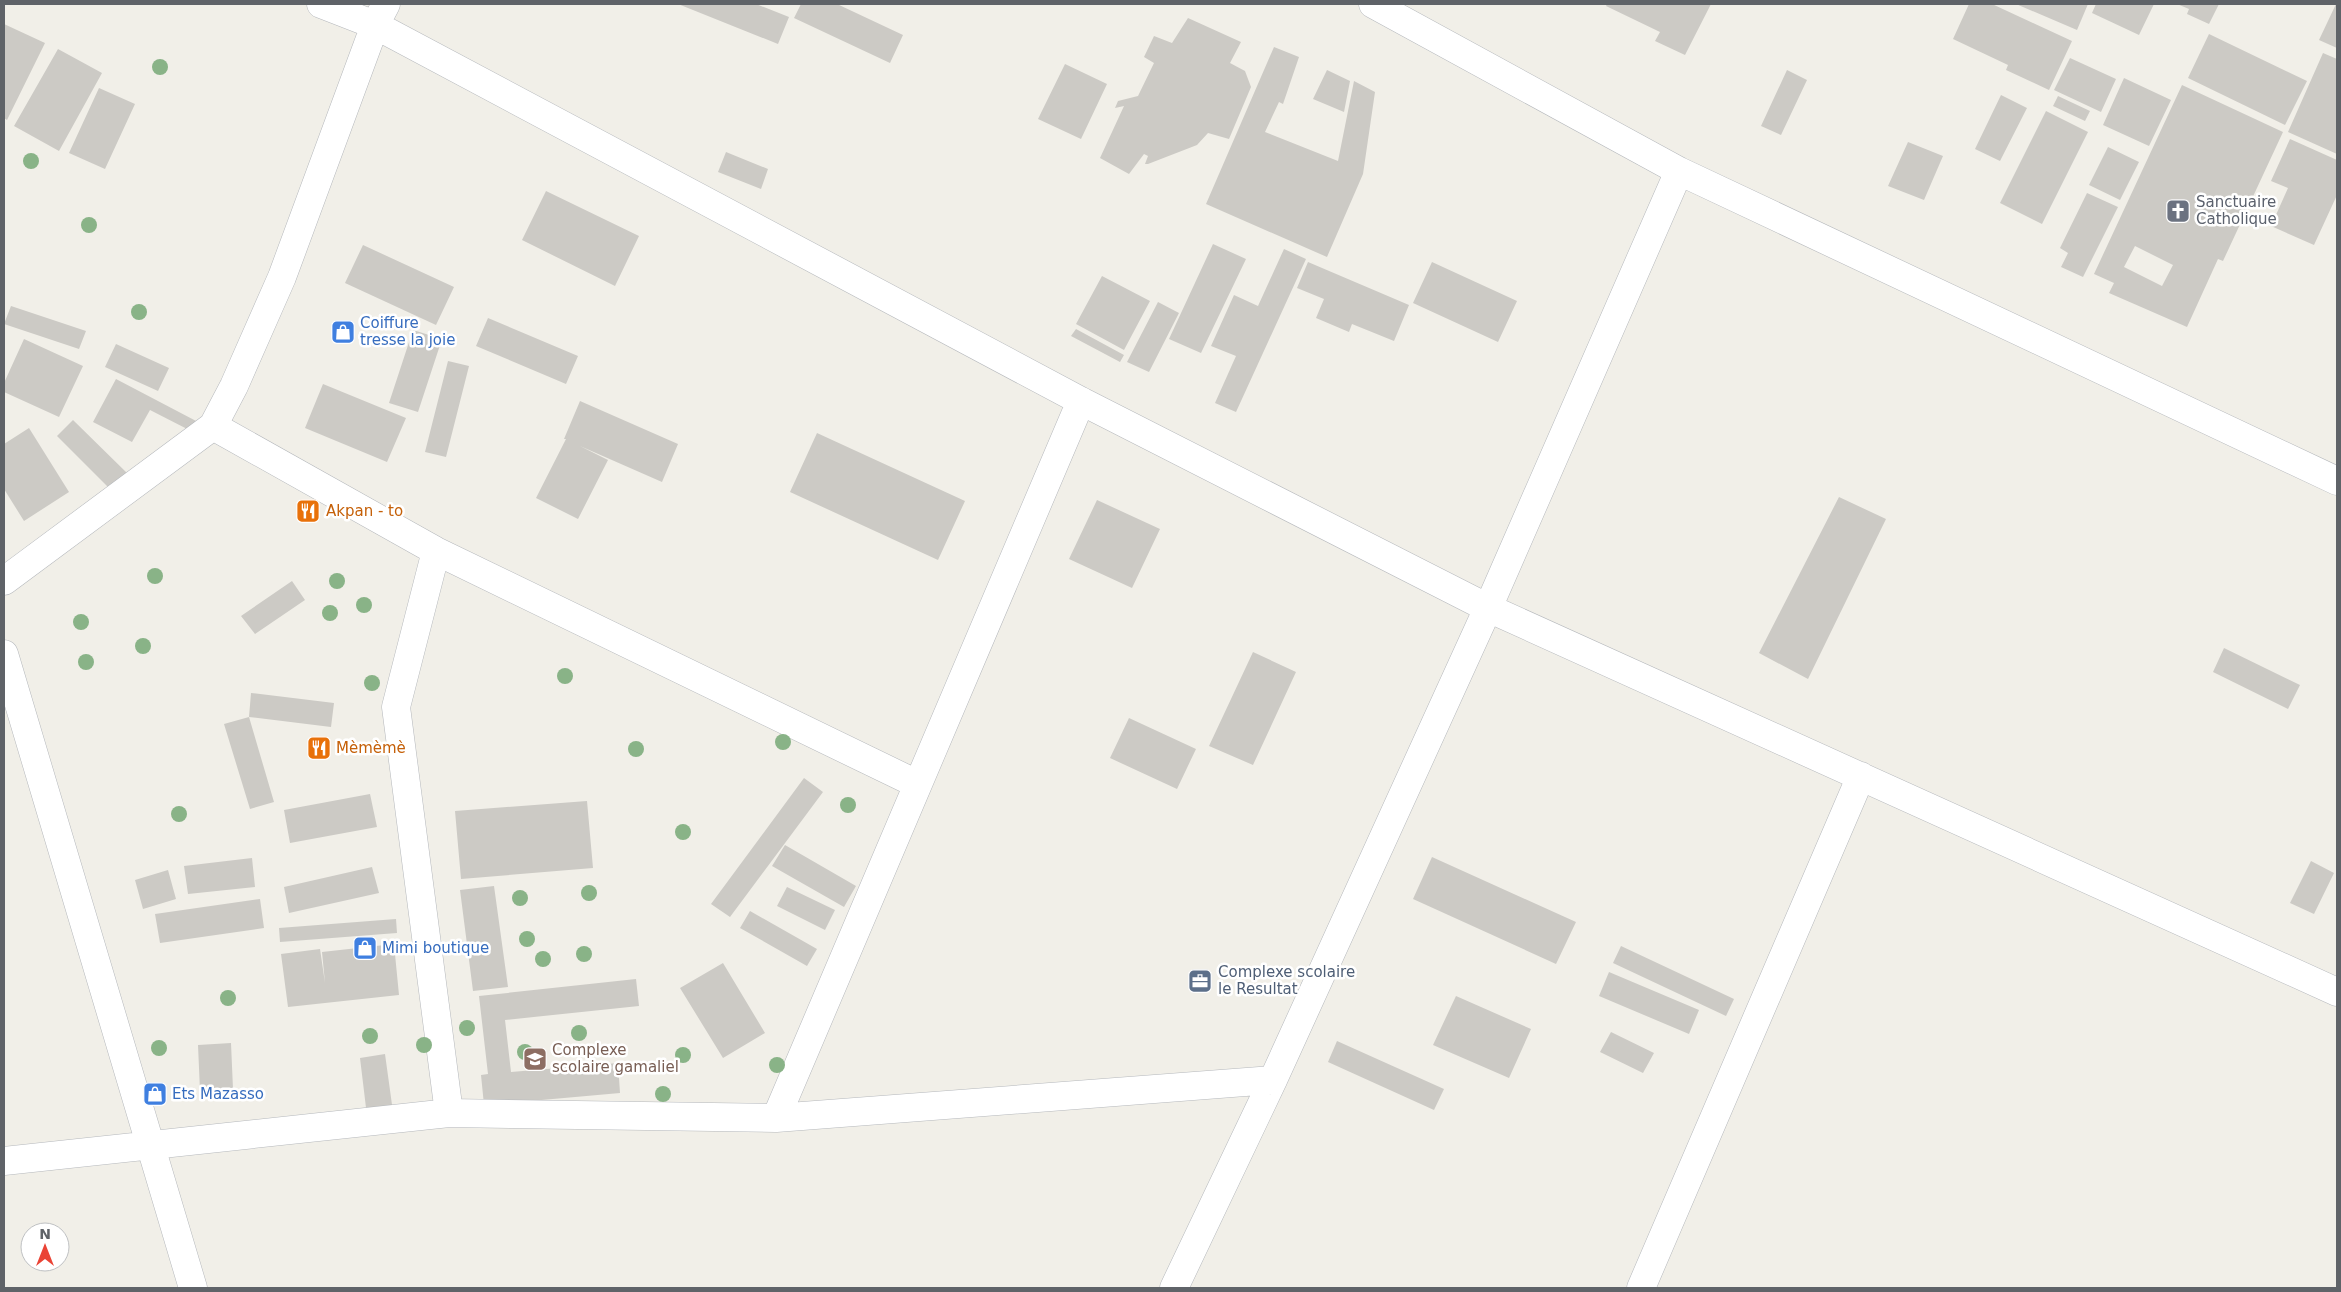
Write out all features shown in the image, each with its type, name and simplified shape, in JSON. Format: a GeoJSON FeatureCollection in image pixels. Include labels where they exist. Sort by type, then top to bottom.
{"type":"FeatureCollection","features":[{"type":"Feature","properties":{"kind":"street"},"geometry":{"type":"LineString","coordinates":[[321,4],[381,14],[1081,401],[1488,608],[2337,992]]}},
{"type":"Feature","properties":{"kind":"street"},"geometry":{"type":"LineString","coordinates":[[1374,4],[1679,171],[2337,481]]}},
{"type":"Feature","properties":{"kind":"street"},"geometry":{"type":"LineString","coordinates":[[4,581],[213,426],[234,386],[282,277],[381,14]]}},
{"type":"Feature","properties":{"kind":"street"},"geometry":{"type":"LineString","coordinates":[[1174,1288],[1273,1080],[1488,608],[1679,171]]}},
{"type":"Feature","properties":{"kind":"street"},"geometry":{"type":"LineString","coordinates":[[776,1118],[1081,401]]}},
{"type":"Feature","properties":{"kind":"street"},"geometry":{"type":"LineString","coordinates":[[213,426],[436,551],[917,784]]}},
{"type":"Feature","properties":{"kind":"street"},"geometry":{"type":"LineString","coordinates":[[436,551],[396,706],[449,1113]]}},
{"type":"Feature","properties":{"kind":"street"},"geometry":{"type":"LineString","coordinates":[[4,654],[193,1288]]}},
{"type":"Feature","properties":{"kind":"street"},"geometry":{"type":"LineString","coordinates":[[1641,1288],[1861,776]]}},
{"type":"Feature","properties":{"kind":"street"},"geometry":{"type":"LineString","coordinates":[[4,1161],[449,1113],[776,1118],[1273,1080]]}},
{"type":"Feature","properties":{"kind":"building"},"geometry":{"type":"Polygon","coordinates":[[[678,4],[756,4],[789,17],[778,44],[678,4]]]}},
{"type":"Feature","properties":{"kind":"building"},"geometry":{"type":"Polygon","coordinates":[[[801,4],[837,4],[903,35],[890,63],[794,18],[801,4]]]}},
{"type":"Feature","properties":{"kind":"building"},"geometry":{"type":"Polygon","coordinates":[[[1607,4],[1711,4],[1685,55],[1655,41],[1660,32],[1606,6],[1607,4]]]}},
{"type":"Feature","properties":{"kind":"building"},"geometry":{"type":"Polygon","coordinates":[[[1969,4],[1992,4],[2072,41],[2049,90],[2006,70],[2008,65],[1953,39],[1969,4]]]}},
{"type":"Feature","properties":{"kind":"building"},"geometry":{"type":"Polygon","coordinates":[[[2016,4],[2088,4],[2077,30],[2016,4]]]}},
{"type":"Feature","properties":{"kind":"building"},"geometry":{"type":"Polygon","coordinates":[[[2096,4],[2154,4],[2139,35],[2092,13],[2096,4]]]}},
{"type":"Feature","properties":{"kind":"building"},"geometry":{"type":"Polygon","coordinates":[[[2177,4],[2219,4],[2209,24],[2187,14],[2189,9],[2177,4]]]}},
{"type":"Feature","properties":{"kind":"building"},"geometry":{"type":"Polygon","coordinates":[[[2337,4],[2337,48],[2319,40],[2337,4]]]}},
{"type":"Feature","properties":{"kind":"building"},"geometry":{"type":"Polygon","coordinates":[[[1188,18],[1241,42],[1230,63],[1245,71],[1251,87],[1229,139],[1208,133],[1197,145],[1148,164],[1145,164],[1148,156],[1144,154],[1129,174],[1100,158],[1124,106],[1115,108],[1118,101],[1138,96],[1154,63],[1144,57],[1154,36],[1172,43],[1188,18]]]}},
{"type":"Feature","properties":{"kind":"building"},"geometry":{"type":"Polygon","coordinates":[[[4,24],[45,43],[7,120],[4,118],[4,24]]]}},
{"type":"Feature","properties":{"kind":"building"},"geometry":{"type":"Polygon","coordinates":[[[2209,34],[2307,81],[2285,125],[2188,78],[2209,34]]]}},
{"type":"Feature","properties":{"kind":"building"},"geometry":{"type":"Polygon","coordinates":[[[1274,47],[1299,57],[1283,104],[1279,102],[1265,132],[1338,161],[1354,81],[1375,92],[1363,174],[1327,257],[1206,204],[1274,47]]]}},
{"type":"Feature","properties":{"kind":"building"},"geometry":{"type":"Polygon","coordinates":[[[58,49],[102,73],[59,151],[14,126],[58,49]]]}},
{"type":"Feature","properties":{"kind":"building"},"geometry":{"type":"Polygon","coordinates":[[[2323,53],[2337,59],[2337,154],[2288,132],[2323,53]]]}},
{"type":"Feature","properties":{"kind":"building"},"geometry":{"type":"Polygon","coordinates":[[[2070,58],[2116,79],[2101,112],[2054,90],[2070,58]]]}},
{"type":"Feature","properties":{"kind":"building"},"geometry":{"type":"Polygon","coordinates":[[[1065,64],[1107,84],[1081,139],[1038,119],[1065,64]]]}},
{"type":"Feature","properties":{"kind":"building"},"geometry":{"type":"Polygon","coordinates":[[[1327,70],[1350,81],[1344,112],[1313,99],[1327,70]]]}},
{"type":"Feature","properties":{"kind":"building"},"geometry":{"type":"Polygon","coordinates":[[[1787,70],[1807,80],[1781,135],[1761,126],[1787,70]]]}},
{"type":"Feature","properties":{"kind":"building"},"geometry":{"type":"Polygon","coordinates":[[[2124,78],[2171,100],[2149,146],[2103,125],[2124,78]]]}},
{"type":"Feature","properties":{"kind":"building"},"geometry":{"type":"Polygon","coordinates":[[[2182,85],[2283,132],[2223,261],[2218,259],[2187,327],[2109,293],[2114,283],[2094,274],[2182,85]],[[2135,246],[2124,267],[2162,286],[2173,265],[2135,246]]]}},
{"type":"Feature","properties":{"kind":"building"},"geometry":{"type":"Polygon","coordinates":[[[99,88],[135,104],[105,169],[69,153],[99,88]]]}},
{"type":"Feature","properties":{"kind":"building"},"geometry":{"type":"Polygon","coordinates":[[[2001,95],[2027,108],[2000,161],[1975,149],[2001,95]]]}},
{"type":"Feature","properties":{"kind":"building"},"geometry":{"type":"Polygon","coordinates":[[[2058,96],[2090,111],[2085,121],[2053,106],[2058,96]]]}},
{"type":"Feature","properties":{"kind":"building"},"geometry":{"type":"Polygon","coordinates":[[[2046,111],[2088,132],[2042,224],[2000,203],[2046,111]]]}},
{"type":"Feature","properties":{"kind":"building"},"geometry":{"type":"Polygon","coordinates":[[[2290,139],[2337,160],[2337,195],[2314,245],[2271,226],[2288,188],[2271,181],[2290,139]]]}},
{"type":"Feature","properties":{"kind":"building"},"geometry":{"type":"Polygon","coordinates":[[[1908,142],[1943,156],[1924,200],[1888,186],[1908,142]]]}},
{"type":"Feature","properties":{"kind":"building"},"geometry":{"type":"Polygon","coordinates":[[[2108,147],[2139,162],[2120,200],[2089,185],[2108,147]]]}},
{"type":"Feature","properties":{"kind":"building"},"geometry":{"type":"Polygon","coordinates":[[[726,152],[768,169],[761,189],[718,172],[726,152]]]}},
{"type":"Feature","properties":{"kind":"building"},"geometry":{"type":"Polygon","coordinates":[[[546,191],[639,236],[615,286],[522,240],[546,191]]]}},
{"type":"Feature","properties":{"kind":"building"},"geometry":{"type":"Polygon","coordinates":[[[2087,193],[2118,207],[2083,277],[2061,267],[2068,253],[2060,248],[2087,193]]]}},
{"type":"Feature","properties":{"kind":"building"},"geometry":{"type":"Polygon","coordinates":[[[1213,244],[1246,259],[1201,353],[1169,339],[1213,244]]]}},
{"type":"Feature","properties":{"kind":"building"},"geometry":{"type":"Polygon","coordinates":[[[363,245],[454,287],[436,325],[345,283],[363,245]]]}},
{"type":"Feature","properties":{"kind":"building"},"geometry":{"type":"Polygon","coordinates":[[[1284,249],[1306,259],[1236,412],[1215,403],[1236,356],[1211,346],[1234,295],[1258,306],[1284,249]]]}},
{"type":"Feature","properties":{"kind":"building"},"geometry":{"type":"Polygon","coordinates":[[[1308,262],[1409,305],[1394,341],[1352,324],[1349,332],[1316,318],[1324,299],[1297,288],[1308,262]]]}},
{"type":"Feature","properties":{"kind":"building"},"geometry":{"type":"Polygon","coordinates":[[[1432,262],[1517,301],[1498,342],[1413,303],[1432,262]]]}},
{"type":"Feature","properties":{"kind":"building"},"geometry":{"type":"Polygon","coordinates":[[[1102,276],[1150,301],[1124,350],[1076,324],[1102,276]]]}},
{"type":"Feature","properties":{"kind":"building"},"geometry":{"type":"Polygon","coordinates":[[[1158,302],[1179,313],[1149,372],[1127,362],[1158,302]]]}},
{"type":"Feature","properties":{"kind":"building"},"geometry":{"type":"Polygon","coordinates":[[[11,306],[86,331],[79,349],[4,324],[11,306]]]}},
{"type":"Feature","properties":{"kind":"building"},"geometry":{"type":"Polygon","coordinates":[[[488,318],[578,356],[566,384],[476,346],[488,318]]]}},
{"type":"Feature","properties":{"kind":"building"},"geometry":{"type":"Polygon","coordinates":[[[1076,329],[1124,355],[1120,362],[1071,336],[1076,329]]]}},
{"type":"Feature","properties":{"kind":"building"},"geometry":{"type":"Polygon","coordinates":[[[413,330],[442,339],[418,412],[389,403],[413,330]]]}},
{"type":"Feature","properties":{"kind":"building"},"geometry":{"type":"Polygon","coordinates":[[[24,339],[83,366],[59,417],[4,392],[4,383],[24,339]]]}},
{"type":"Feature","properties":{"kind":"building"},"geometry":{"type":"Polygon","coordinates":[[[116,344],[169,368],[158,391],[105,367],[116,344]]]}},
{"type":"Feature","properties":{"kind":"building"},"geometry":{"type":"Polygon","coordinates":[[[448,361],[469,366],[446,457],[425,452],[448,361]]]}},
{"type":"Feature","properties":{"kind":"building"},"geometry":{"type":"Polygon","coordinates":[[[116,379],[198,422],[193,432],[150,410],[132,442],[93,422],[116,379]]]}},
{"type":"Feature","properties":{"kind":"building"},"geometry":{"type":"Polygon","coordinates":[[[323,384],[406,418],[387,462],[305,428],[323,384]]]}},
{"type":"Feature","properties":{"kind":"building"},"geometry":{"type":"Polygon","coordinates":[[[580,401],[678,444],[662,482],[580,446],[608,460],[578,519],[536,498],[566,439],[564,439],[580,401]]]}},
{"type":"Feature","properties":{"kind":"building"},"geometry":{"type":"Polygon","coordinates":[[[73,420],[127,473],[110,489],[57,436],[73,420]]]}},
{"type":"Feature","properties":{"kind":"building"},"geometry":{"type":"Polygon","coordinates":[[[29,428],[69,492],[24,521],[4,489],[4,444],[29,428]]]}},
{"type":"Feature","properties":{"kind":"building"},"geometry":{"type":"Polygon","coordinates":[[[817,433],[965,501],[938,560],[790,492],[817,433]]]}},
{"type":"Feature","properties":{"kind":"building"},"geometry":{"type":"Polygon","coordinates":[[[1839,497],[1886,519],[1808,679],[1759,653],[1839,497]]]}},
{"type":"Feature","properties":{"kind":"building"},"geometry":{"type":"Polygon","coordinates":[[[1097,500],[1160,529],[1132,588],[1069,559],[1097,500]]]}},
{"type":"Feature","properties":{"kind":"building"},"geometry":{"type":"Polygon","coordinates":[[[292,581],[305,600],[255,634],[241,616],[292,581]]]}},
{"type":"Feature","properties":{"kind":"building"},"geometry":{"type":"Polygon","coordinates":[[[2224,648],[2300,685],[2288,709],[2213,672],[2224,648]]]}},
{"type":"Feature","properties":{"kind":"building"},"geometry":{"type":"Polygon","coordinates":[[[1253,652],[1296,672],[1253,765],[1209,746],[1253,652]]]}},
{"type":"Feature","properties":{"kind":"building"},"geometry":{"type":"Polygon","coordinates":[[[251,693],[334,703],[331,727],[249,717],[251,693]]]}},
{"type":"Feature","properties":{"kind":"building"},"geometry":{"type":"Polygon","coordinates":[[[249,717],[274,802],[250,809],[224,724],[249,717]]]}},
{"type":"Feature","properties":{"kind":"building"},"geometry":{"type":"Polygon","coordinates":[[[1129,718],[1196,749],[1177,789],[1110,758],[1129,718]]]}},
{"type":"Feature","properties":{"kind":"building"},"geometry":{"type":"Polygon","coordinates":[[[804,778],[823,792],[730,917],[711,904],[804,778]]]}},
{"type":"Feature","properties":{"kind":"building"},"geometry":{"type":"Polygon","coordinates":[[[370,794],[377,827],[290,843],[284,810],[370,794]]]}},
{"type":"Feature","properties":{"kind":"building"},"geometry":{"type":"Polygon","coordinates":[[[587,801],[593,868],[461,879],[455,811],[587,801]]]}},
{"type":"Feature","properties":{"kind":"building"},"geometry":{"type":"Polygon","coordinates":[[[785,845],[856,886],[844,907],[772,866],[785,845]]]}},
{"type":"Feature","properties":{"kind":"building"},"geometry":{"type":"Polygon","coordinates":[[[1432,857],[1576,922],[1556,964],[1413,899],[1432,857]]]}},
{"type":"Feature","properties":{"kind":"building"},"geometry":{"type":"Polygon","coordinates":[[[252,858],[255,887],[188,894],[184,866],[252,858]]]}},
{"type":"Feature","properties":{"kind":"building"},"geometry":{"type":"Polygon","coordinates":[[[2311,861],[2334,873],[2314,914],[2290,903],[2311,861]]]}},
{"type":"Feature","properties":{"kind":"building"},"geometry":{"type":"Polygon","coordinates":[[[372,867],[379,893],[289,913],[284,887],[372,867]]]}},
{"type":"Feature","properties":{"kind":"building"},"geometry":{"type":"Polygon","coordinates":[[[168,870],[176,899],[143,909],[135,880],[168,870]]]}},
{"type":"Feature","properties":{"kind":"building"},"geometry":{"type":"Polygon","coordinates":[[[494,886],[508,987],[473,991],[460,890],[494,886]]]}},
{"type":"Feature","properties":{"kind":"building"},"geometry":{"type":"Polygon","coordinates":[[[787,887],[835,910],[825,930],[777,906],[787,887]]]}},
{"type":"Feature","properties":{"kind":"building"},"geometry":{"type":"Polygon","coordinates":[[[260,899],[264,928],[160,943],[155,914],[260,899]]]}},
{"type":"Feature","properties":{"kind":"building"},"geometry":{"type":"Polygon","coordinates":[[[750,911],[817,949],[807,966],[740,928],[750,911]]]}},
{"type":"Feature","properties":{"kind":"building"},"geometry":{"type":"Polygon","coordinates":[[[396,919],[397,933],[280,942],[279,928],[396,919]]]}},
{"type":"Feature","properties":{"kind":"building"},"geometry":{"type":"Polygon","coordinates":[[[394,944],[399,995],[288,1007],[281,954],[320,949],[325,983],[322,952],[394,944]]]}},
{"type":"Feature","properties":{"kind":"building"},"geometry":{"type":"Polygon","coordinates":[[[1621,946],[1734,999],[1726,1016],[1613,963],[1621,946]]]}},
{"type":"Feature","properties":{"kind":"building"},"geometry":{"type":"Polygon","coordinates":[[[723,963],[765,1033],[723,1058],[680,988],[723,963]]]}},
{"type":"Feature","properties":{"kind":"building"},"geometry":{"type":"Polygon","coordinates":[[[1609,972],[1699,1010],[1689,1034],[1599,996],[1609,972]]]}},
{"type":"Feature","properties":{"kind":"building"},"geometry":{"type":"Polygon","coordinates":[[[636,979],[639,1006],[505,1020],[511,1072],[618,1063],[620,1093],[484,1105],[481,1075],[488,1074],[479,996],[636,979]]]}},
{"type":"Feature","properties":{"kind":"building"},"geometry":{"type":"Polygon","coordinates":[[[1456,996],[1531,1029],[1509,1078],[1433,1045],[1456,996]]]}},
{"type":"Feature","properties":{"kind":"building"},"geometry":{"type":"Polygon","coordinates":[[[1611,1032],[1654,1053],[1643,1073],[1600,1052],[1611,1032]]]}},
{"type":"Feature","properties":{"kind":"building"},"geometry":{"type":"Polygon","coordinates":[[[1337,1041],[1444,1089],[1434,1110],[1328,1062],[1337,1041]]]}},
{"type":"Feature","properties":{"kind":"building"},"geometry":{"type":"Polygon","coordinates":[[[231,1043],[233,1089],[200,1091],[198,1045],[231,1043]]]}},
{"type":"Feature","properties":{"kind":"building"},"geometry":{"type":"Polygon","coordinates":[[[385,1054],[393,1112],[367,1116],[360,1058],[385,1054]]]}},
{"type":"Feature","properties":{"kind":"place","name":"Sanctuaire Catholique"},"geometry":{"type":"Point","coordinates":[2178,211]}},
{"type":"Feature","properties":{"kind":"place","name":"Coiffure tresse la joie"},"geometry":{"type":"Point","coordinates":[343,332]}},
{"type":"Feature","properties":{"kind":"place","name":"Akpan - to"},"geometry":{"type":"Point","coordinates":[308,511]}},
{"type":"Feature","properties":{"kind":"place","name":"Mèmèmè"},"geometry":{"type":"Point","coordinates":[319,748]}},
{"type":"Feature","properties":{"kind":"place","name":"Mimi boutique"},"geometry":{"type":"Point","coordinates":[365,948]}},
{"type":"Feature","properties":{"kind":"place","name":"Complexe scolaire le Resultat"},"geometry":{"type":"Point","coordinates":[1200,981]}},
{"type":"Feature","properties":{"kind":"place","name":"Complexe scolaire gamaliel"},"geometry":{"type":"Point","coordinates":[535,1059]}},
{"type":"Feature","properties":{"kind":"place","name":"Ets Mazasso"},"geometry":{"type":"Point","coordinates":[155,1094]}}]}
